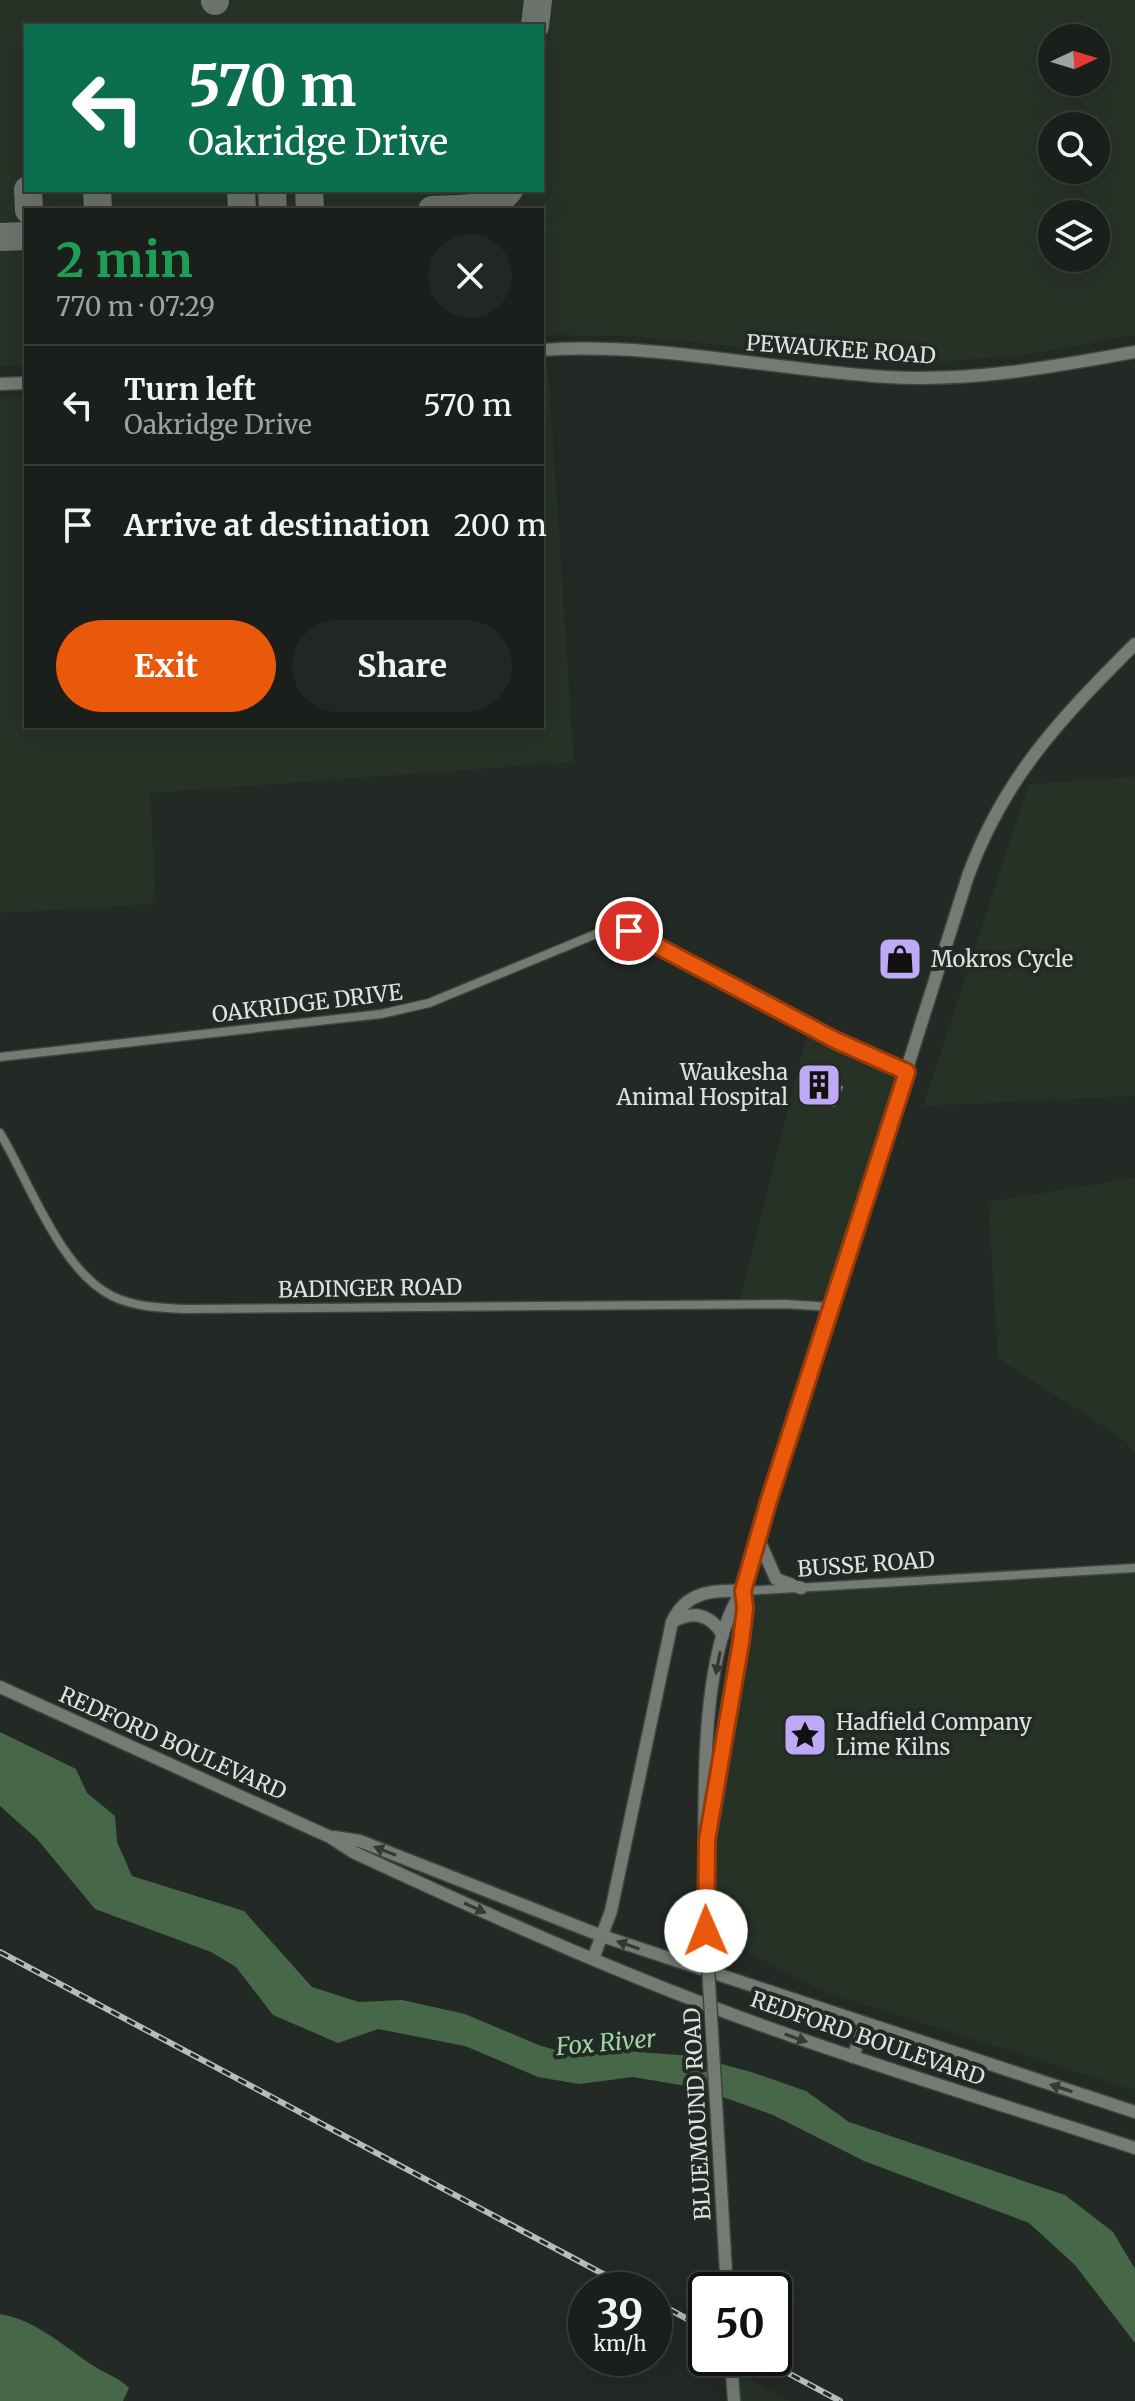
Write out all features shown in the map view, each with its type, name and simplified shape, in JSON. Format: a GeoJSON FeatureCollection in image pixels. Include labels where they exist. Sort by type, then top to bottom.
{"type":"FeatureCollection","features":[{"type":"Feature","properties":{"kind":"main road","name":"PEWAUKEE ROAD"},"geometry":{"type":"LineString","coordinates":[[544,350],[618,349],[889,377],[996,376],[1135,352]]}},
{"type":"Feature","properties":{"kind":"main road"},"geometry":{"type":"LineString","coordinates":[[0,384],[24,383]]}},
{"type":"Feature","properties":{"kind":"main road","name":"BLUEMOUND ROAD"},"geometry":{"type":"LineString","coordinates":[[726,2272],[706,1931],[704,1754],[723,1635],[730,1609],[743,1591],[968,876],[1000,803],[1046,737],[1135,644]]}},
{"type":"Feature","properties":{"kind":"main road"},"geometry":{"type":"LineString","coordinates":[[758,1537],[776,1579],[801,1588]]}},
{"type":"Feature","properties":{"kind":"main road","name":"BLUEMOUND ROAD"},"geometry":{"type":"LineString","coordinates":[[707,1840],[741,1642],[745,1608],[743,1591]]}},
{"type":"Feature","properties":{"kind":"main road","name":"BUSSE ROAD"},"geometry":{"type":"LineString","coordinates":[[672,1622],[682,1606],[698,1595],[743,1591]]}},
{"type":"Feature","properties":{"kind":"main road"},"geometry":{"type":"LineString","coordinates":[[593,1959],[611,1911],[672,1622],[684,1616],[699,1615],[715,1621],[723,1635]]}},
{"type":"Feature","properties":{"kind":"main road","name":"REDFORD BOULEVARD"},"geometry":{"type":"LineString","coordinates":[[0,1687],[330,1837],[353,1852],[593,1959],[853,2057],[1135,2148]]}},
{"type":"Feature","properties":{"kind":"main road","name":"REDFORD BOULEVARD"},"geometry":{"type":"LineString","coordinates":[[330,1837],[360,1841],[602,1936],[1135,2112]]}},
{"type":"Feature","properties":{"kind":"main road"},"geometry":{"type":"LineString","coordinates":[[853,2057],[864,2025]]}},
{"type":"Feature","properties":{"kind":"main road"},"geometry":{"type":"LineString","coordinates":[[732,2376],[734,2401]]}},
{"type":"Feature","properties":{"kind":"street","name":"OAKRIDGE DRIVE"},"geometry":{"type":"LineString","coordinates":[[0,1057],[416,1007],[585,938],[615,929],[644,938],[835,1040],[907,1072]]}},
{"type":"Feature","properties":{"kind":"street","name":"BADINGER ROAD"},"geometry":{"type":"LineString","coordinates":[[0,1133],[69,1256],[99,1288],[135,1304],[185,1309],[785,1304],[831,1307]]}},
{"type":"Feature","properties":{"kind":"street","name":"BUSSE ROAD"},"geometry":{"type":"LineString","coordinates":[[743,1591],[1135,1568]]}},
{"type":"Feature","properties":{"kind":"shaded area"},"geometry":{"type":"Polygon","coordinates":[[[0,0],[1135,0],[1135,335],[1025,355],[923,363],[853,359],[632,336],[544,335],[544,208],[24,208],[24,365],[0,367],[0,0]]]}},
{"type":"Feature","properties":{"kind":"shaded area"},"geometry":{"type":"Polygon","coordinates":[[[548,364],[574,762],[150,793],[156,904],[0,913],[0,397],[24,396],[24,728],[544,728],[544,365],[548,364]]]}},
{"type":"Feature","properties":{"kind":"shaded area"},"geometry":{"type":"Polygon","coordinates":[[[1135,777],[1135,1096],[923,1106],[1029,784],[1135,777]]]}},
{"type":"Feature","properties":{"kind":"shaded area"},"geometry":{"type":"Polygon","coordinates":[[[809,1026],[907,1072],[831,1307],[739,1304],[809,1026]]]}},
{"type":"Feature","properties":{"kind":"shaded area"},"geometry":{"type":"Polygon","coordinates":[[[1135,1178],[1135,1452],[1124,1440],[998,1358],[988,1202],[1135,1178]]]}},
{"type":"Feature","properties":{"kind":"shaded area"},"geometry":{"type":"Polygon","coordinates":[[[1135,1568],[1135,2090],[827,1993],[706,1931],[707,1840],[743,1591],[1135,1568]]]}},
{"type":"Feature","properties":{"kind":"shaded area"},"geometry":{"type":"Polygon","coordinates":[[[0,1732],[76,1769],[87,1793],[115,1816],[117,1842],[132,1876],[244,1911],[312,1987],[359,2002],[402,2000],[465,2014],[541,2046],[568,2053],[613,2050],[692,2056],[751,2072],[806,2091],[849,2122],[1065,2195],[1113,2232],[1135,2269],[1135,2343],[1075,2265],[1029,2223],[864,2161],[773,2115],[698,2088],[633,2077],[579,2084],[538,2077],[465,2046],[378,2029],[338,2043],[273,2015],[236,1967],[211,1952],[95,1909],[37,1839],[0,1806],[0,1732]]]}},
{"type":"Feature","properties":{"kind":"shaded area"},"geometry":{"type":"Polygon","coordinates":[[[0,2314],[39,2329],[121,2382],[129,2388],[123,2401],[0,2401],[0,2314]]]}},
{"type":"Feature","properties":{"kind":"shaded area"},"geometry":{"type":"Polygon","coordinates":[[[732,2376],[743,2376],[791,2401],[734,2401],[732,2376]]]}},
{"type":"Feature","properties":{"kind":"building","name":"Waukesha Animal Hospital"},"geometry":{"type":"Polygon","coordinates":[[[810,1066],[836,1078],[833,1083],[842,1087],[834,1106],[798,1089],[810,1066]]]}},
{"type":"Feature","properties":{"kind":"taxiway"},"geometry":{"type":"LineString","coordinates":[[535,24],[538,0]]}},
{"type":"Feature","properties":{"kind":"taxiway"},"geometry":{"type":"LineString","coordinates":[[28,192],[29,208]]}},
{"type":"Feature","properties":{"kind":"taxiway"},"geometry":{"type":"LineString","coordinates":[[97,192],[98,208]]}},
{"type":"Feature","properties":{"kind":"taxiway"},"geometry":{"type":"LineString","coordinates":[[241,192],[242,208]]}},
{"type":"Feature","properties":{"kind":"taxiway"},"geometry":{"type":"LineString","coordinates":[[272,192],[273,208]]}},
{"type":"Feature","properties":{"kind":"taxiway"},"geometry":{"type":"LineString","coordinates":[[309,192],[310,208]]}},
{"type":"Feature","properties":{"kind":"taxiway"},"geometry":{"type":"LineString","coordinates":[[470,208],[493,203],[507,192]]}},
{"type":"Feature","properties":{"kind":"taxiway"},"geometry":{"type":"LineString","coordinates":[[0,237],[24,236]]}},
{"type":"Feature","properties":{"kind":"railway"},"geometry":{"type":"LineString","coordinates":[[0,1952],[599,2272]]}},
{"type":"Feature","properties":{"kind":"railway"},"geometry":{"type":"LineString","coordinates":[[672,2311],[688,2319]]}},
{"type":"Feature","properties":{"kind":"railway"},"geometry":{"type":"LineString","coordinates":[[792,2375],[840,2401]]}},
{"type":"Feature","properties":{"kind":"place","name":"Mokros Cycle"},"geometry":{"type":"Point","coordinates":[900,959]}},
{"type":"Feature","properties":{"kind":"place","name":"Waukesha Animal Hospital"},"geometry":{"type":"Point","coordinates":[819,1085]}},
{"type":"Feature","properties":{"kind":"place","name":"Hadfield Company Lime Kilns"},"geometry":{"type":"Point","coordinates":[805,1735]}},
{"type":"Feature","properties":{"kind":"route"},"geometry":{"type":"LineString","coordinates":[[629,931],[835,1040],[907,1072],[768,1503],[743,1591],[745,1608],[741,1642],[707,1840],[706,1931]]}},
{"type":"Feature","properties":{"kind":"water label","name":"Fox River"},"geometry":{"type":"Point","coordinates":[606,2043]}}]}
